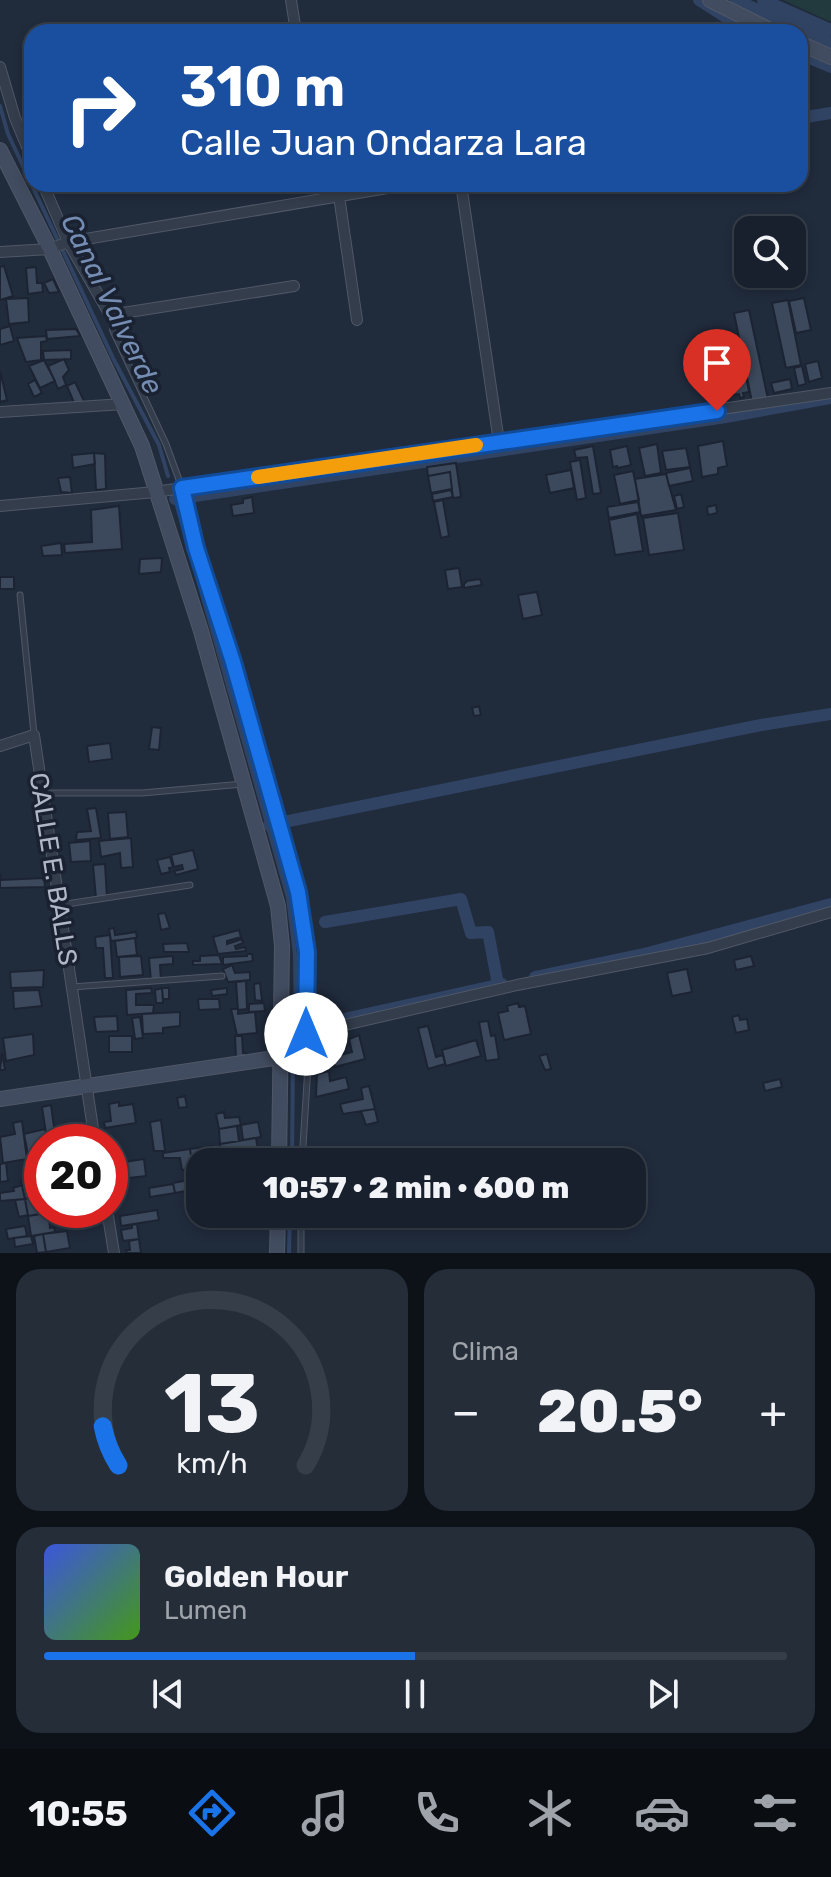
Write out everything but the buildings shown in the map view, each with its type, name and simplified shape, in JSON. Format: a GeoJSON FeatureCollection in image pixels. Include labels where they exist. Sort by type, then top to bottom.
{"type":"FeatureCollection","features":[{"type":"Feature","properties":{"kind":"street"},"geometry":{"type":"LineString","coordinates":[[291,0],[295,24]]}},
{"type":"Feature","properties":{"kind":"street"},"geometry":{"type":"LineString","coordinates":[[710,0],[758,24]]}},
{"type":"Feature","properties":{"kind":"street"},"geometry":{"type":"LineString","coordinates":[[808,47],[831,57]]}},
{"type":"Feature","properties":{"kind":"street"},"geometry":{"type":"LineString","coordinates":[[0,67],[24,140]]}},
{"type":"Feature","properties":{"kind":"street"},"geometry":{"type":"LineString","coordinates":[[0,150],[4,171],[50,249],[142,446],[201,631],[244,784],[278,906],[282,946],[279,1148]]}},
{"type":"Feature","properties":{"kind":"street"},"geometry":{"type":"LineString","coordinates":[[46,192],[68,242],[110,315],[294,286]]}},
{"type":"Feature","properties":{"kind":"street"},"geometry":{"type":"LineString","coordinates":[[325,192],[326,198]]}},
{"type":"Feature","properties":{"kind":"street"},"geometry":{"type":"LineString","coordinates":[[0,252],[50,249],[68,242],[363,192]]}},
{"type":"Feature","properties":{"kind":"street"},"geometry":{"type":"LineString","coordinates":[[462,192],[499,442]]}},
{"type":"Feature","properties":{"kind":"street"},"geometry":{"type":"LineString","coordinates":[[339,196],[357,320]]}},
{"type":"Feature","properties":{"kind":"street"},"geometry":{"type":"LineString","coordinates":[[0,506],[155,492],[831,393]]}},
{"type":"Feature","properties":{"kind":"street"},"geometry":{"type":"LineString","coordinates":[[0,412],[124,404]]}},
{"type":"Feature","properties":{"kind":"street"},"geometry":{"type":"LineString","coordinates":[[0,746],[34,735]]}},
{"type":"Feature","properties":{"kind":"street","name":"CALLE E. BALLS"},"geometry":{"type":"LineString","coordinates":[[34,735],[92,1124]]}},
{"type":"Feature","properties":{"kind":"street"},"geometry":{"type":"LineString","coordinates":[[0,1099],[281,1051],[306,1039],[517,985],[708,948],[831,912]]}},
{"type":"Feature","properties":{"kind":"street"},"geometry":{"type":"LineString","coordinates":[[110,1228],[114,1253]]}},
{"type":"Feature","properties":{"kind":"street"},"geometry":{"type":"LineString","coordinates":[[277,1253],[278,1228]]}},
{"type":"Feature","properties":{"kind":"lane"},"geometry":{"type":"LineString","coordinates":[[110,315],[113,331],[166,444],[182,488],[196,548],[233,662],[298,892],[307,952],[308,1066],[303,1148]]}},
{"type":"Feature","properties":{"kind":"lane","name":"CALLE E. BALLS"},"geometry":{"type":"LineString","coordinates":[[20,595],[34,735]]}},
{"type":"Feature","properties":{"kind":"lane"},"geometry":{"type":"LineString","coordinates":[[41,793],[142,793],[244,784]]}},
{"type":"Feature","properties":{"kind":"lane"},"geometry":{"type":"LineString","coordinates":[[59,905],[190,885]]}},
{"type":"Feature","properties":{"kind":"lane"},"geometry":{"type":"LineString","coordinates":[[71,987],[222,976]]}},
{"type":"Feature","properties":{"kind":"lane"},"geometry":{"type":"LineString","coordinates":[[301,1228],[301,1253]]}},
{"type":"Feature","properties":{"kind":"green space"},"geometry":{"type":"Polygon","coordinates":[[[783,0],[831,0],[831,22],[783,0]]]}},
{"type":"Feature","properties":{"kind":"waterway"},"geometry":{"type":"LineString","coordinates":[[699,0],[736,24]]}},
{"type":"Feature","properties":{"kind":"waterway"},"geometry":{"type":"LineString","coordinates":[[736,0],[789,24]]}},
{"type":"Feature","properties":{"kind":"waterway"},"geometry":{"type":"LineString","coordinates":[[763,0],[831,30]]}},
{"type":"Feature","properties":{"kind":"waterway"},"geometry":{"type":"LineString","coordinates":[[808,33],[831,43]]}},
{"type":"Feature","properties":{"kind":"waterway"},"geometry":{"type":"LineString","coordinates":[[808,57],[831,67]]}},
{"type":"Feature","properties":{"kind":"waterway","name":"Canal Valverde"},"geometry":{"type":"LineString","coordinates":[[0,106],[8,134],[24,168]]}},
{"type":"Feature","properties":{"kind":"waterway"},"geometry":{"type":"LineString","coordinates":[[808,117],[831,113]]}},
{"type":"Feature","properties":{"kind":"waterway","name":"Canal Valverde"},"geometry":{"type":"LineString","coordinates":[[35,192],[114,360],[159,445],[168,476]]}},
{"type":"Feature","properties":{"kind":"waterway"},"geometry":{"type":"LineString","coordinates":[[175,499],[726,417],[831,398]]}},
{"type":"Feature","properties":{"kind":"waterway","name":"Canal Valverde"},"geometry":{"type":"LineString","coordinates":[[175,499],[288,898],[295,954],[296,1029]]}},
{"type":"Feature","properties":{"kind":"waterway"},"geometry":{"type":"LineString","coordinates":[[269,825],[761,725],[831,714]]}},
{"type":"Feature","properties":{"kind":"waterway"},"geometry":{"type":"LineString","coordinates":[[325,922],[461,899],[471,933],[488,932],[498,984]]}},
{"type":"Feature","properties":{"kind":"waterway"},"geometry":{"type":"LineString","coordinates":[[535,977],[648,953],[831,904]]}},
{"type":"Feature","properties":{"kind":"waterway"},"geometry":{"type":"LineString","coordinates":[[313,1026],[502,984]]}},
{"type":"Feature","properties":{"kind":"waterway","name":"Canal Valverde"},"geometry":{"type":"LineString","coordinates":[[296,1029],[300,1028]]}},
{"type":"Feature","properties":{"kind":"waterway","name":"Canal Valverde"},"geometry":{"type":"LineString","coordinates":[[292,1148],[293,1056]]}},
{"type":"Feature","properties":{"kind":"waterway","name":"Canal Valverde"},"geometry":{"type":"LineString","coordinates":[[289,1253],[290,1228]]}},
{"type":"Feature","properties":{"kind":"slow traffic"},"geometry":{"type":"LineString","coordinates":[[258,477],[476,445]]}},
{"type":"Feature","properties":{"kind":"route"},"geometry":{"type":"LineString","coordinates":[[306,1034],[307,952],[298,892],[233,662],[196,548],[182,488],[717,411]]}}]}
